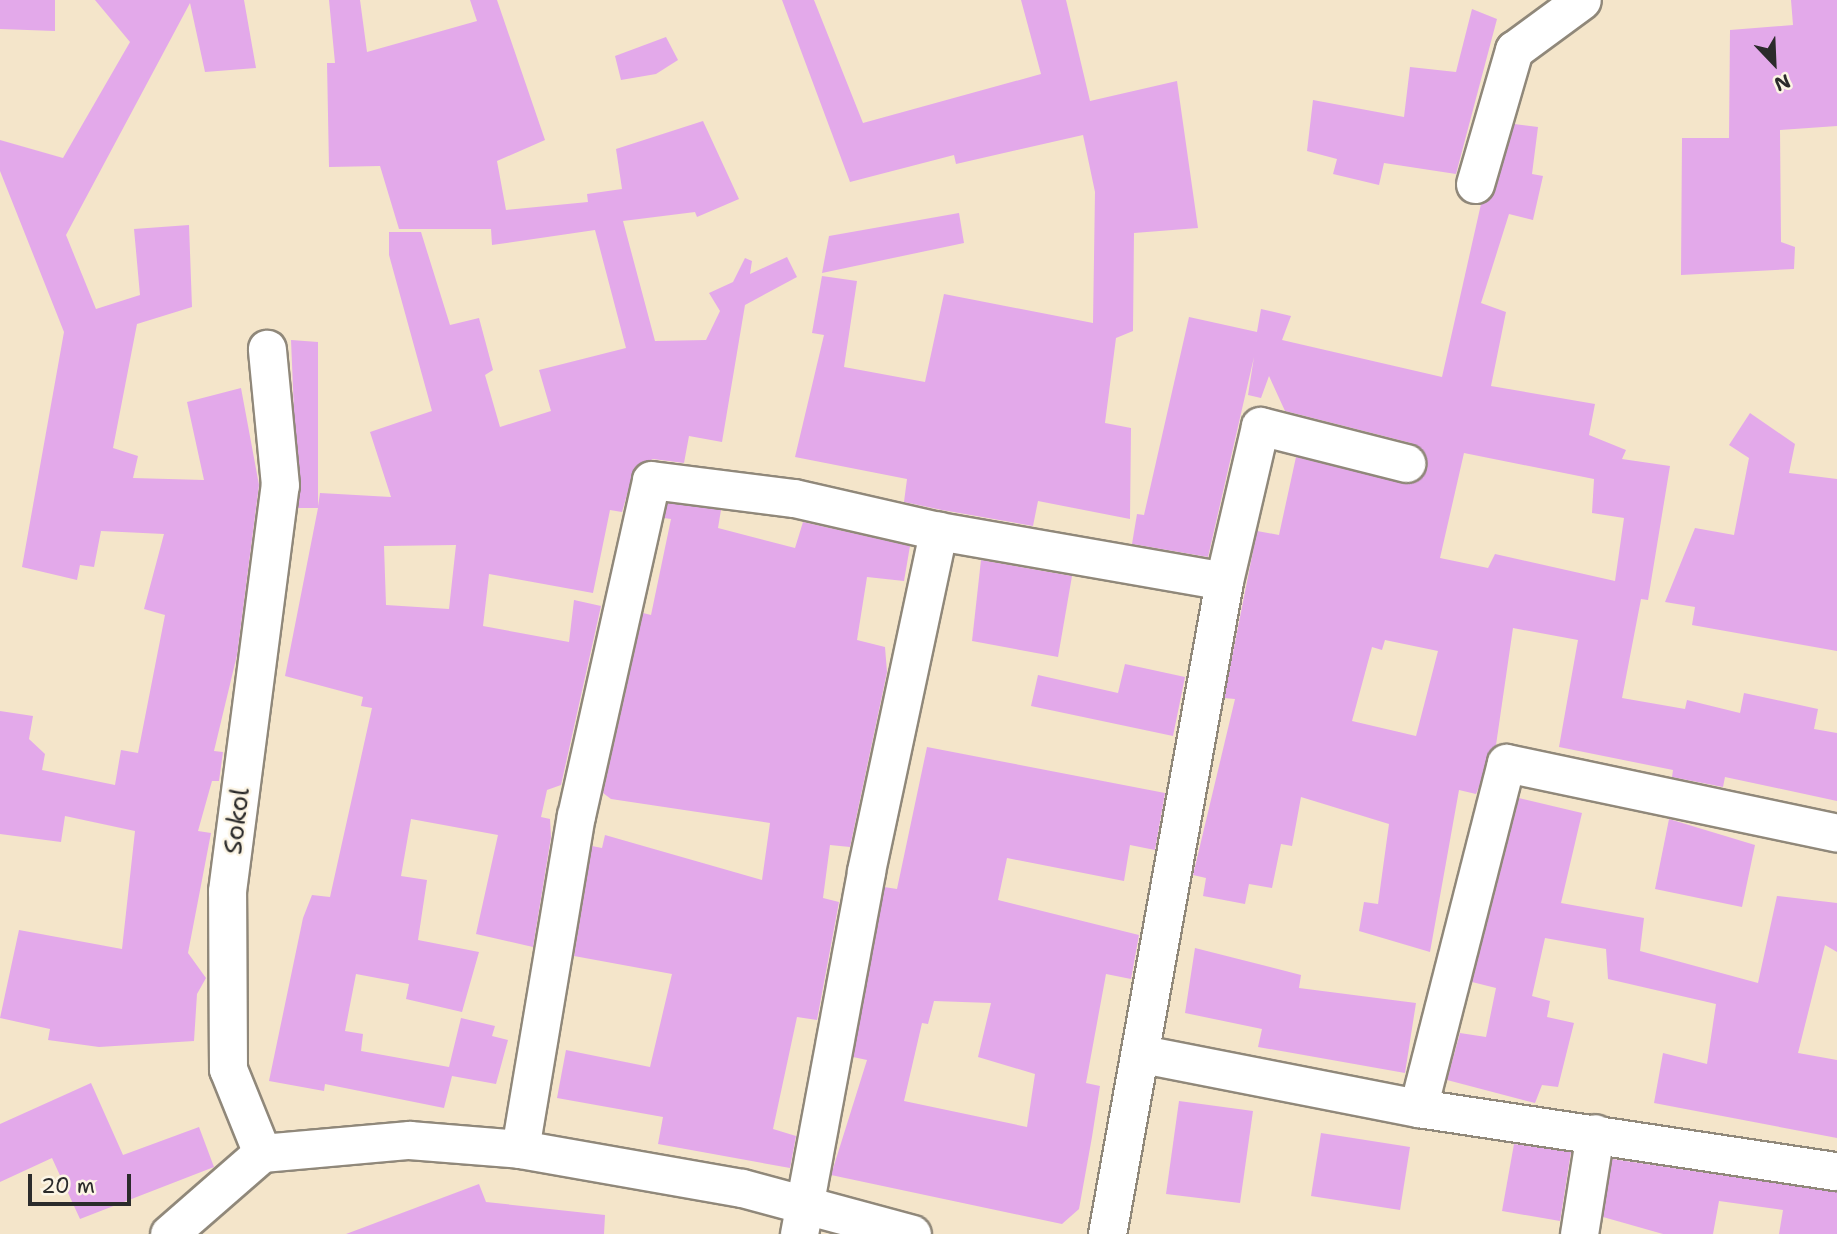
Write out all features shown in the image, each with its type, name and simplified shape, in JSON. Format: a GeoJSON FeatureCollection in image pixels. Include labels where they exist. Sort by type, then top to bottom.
{"type":"FeatureCollection","features":[{"type":"Feature","properties":{"kind":"street"},"geometry":{"type":"LineString","coordinates":[[1475,184],[1514,50],[1582,0]]}},
{"type":"Feature","properties":{"kind":"street","name":"Sokol"},"geometry":{"type":"LineString","coordinates":[[262,1153],[228,1069],[227,891],[280,485],[267,349]]}},
{"type":"Feature","properties":{"kind":"street"},"geometry":{"type":"LineString","coordinates":[[1107,1234],[1142,1054],[1224,581],[1259,426],[1406,463]]}},
{"type":"Feature","properties":{"kind":"street"},"geometry":{"type":"LineString","coordinates":[[520,1149],[576,816],[651,480],[794,498],[938,531],[1224,581]]}},
{"type":"Feature","properties":{"kind":"street"},"geometry":{"type":"LineString","coordinates":[[802,1220],[866,871],[938,531]]}},
{"type":"Feature","properties":{"kind":"street"},"geometry":{"type":"LineString","coordinates":[[1418,1108],[1506,763],[1837,833]]}},
{"type":"Feature","properties":{"kind":"street"},"geometry":{"type":"LineString","coordinates":[[1142,1054],[1418,1108],[1837,1171]]}},
{"type":"Feature","properties":{"kind":"street"},"geometry":{"type":"LineString","coordinates":[[1579,1234],[1595,1133]]}},
{"type":"Feature","properties":{"kind":"street"},"geometry":{"type":"LineString","coordinates":[[169,1234],[262,1153],[409,1140],[520,1149],[802,1220],[912,1234]]}},
{"type":"Feature","properties":{"kind":"building"},"geometry":{"type":"Polygon","coordinates":[[[0,0],[55,0],[55,31],[0,29],[0,0]]]}},
{"type":"Feature","properties":{"kind":"building"},"geometry":{"type":"Polygon","coordinates":[[[95,0],[244,0],[256,68],[205,72],[190,3],[66,235],[96,309],[140,295],[134,229],[189,225],[192,307],[137,324],[113,448],[138,456],[133,478],[204,480],[187,402],[241,388],[259,485],[237,655],[214,751],[223,752],[219,781],[212,781],[198,831],[211,833],[188,953],[206,978],[197,994],[194,1041],[99,1047],[48,1040],[50,1029],[0,1018],[19,930],[122,949],[135,831],[65,816],[61,842],[0,834],[0,711],[33,716],[29,739],[45,754],[42,770],[115,785],[121,750],[138,753],[165,615],[144,609],[164,534],[101,531],[94,567],[80,565],[77,580],[22,567],[64,332],[0,171],[0,140],[63,158],[130,42],[95,0]]]}},
{"type":"Feature","properties":{"kind":"building"},"geometry":{"type":"Polygon","coordinates":[[[329,0],[360,0],[367,52],[477,21],[470,0],[497,0],[545,140],[497,161],[506,210],[588,202],[587,194],[622,189],[616,149],[703,121],[739,199],[697,217],[695,212],[623,221],[655,341],[706,340],[720,311],[709,293],[733,282],[745,258],[752,261],[750,274],[787,257],[797,277],[745,305],[722,442],[689,436],[684,463],[653,459],[635,467],[622,512],[610,510],[593,593],[489,574],[483,626],[569,642],[574,600],[601,606],[561,785],[547,790],[541,817],[550,819],[551,837],[533,947],[476,934],[498,835],[411,819],[401,876],[427,880],[418,940],[479,952],[462,1012],[406,999],[409,984],[356,974],[345,1031],[363,1034],[361,1051],[449,1067],[461,1018],[495,1026],[492,1036],[508,1040],[496,1084],[452,1076],[444,1108],[325,1084],[324,1091],[269,1081],[303,918],[312,895],[330,897],[372,708],[361,706],[363,697],[285,676],[318,508],[298,508],[291,340],[318,342],[318,506],[320,493],[391,497],[370,432],[432,411],[389,255],[389,232],[421,232],[450,325],[479,318],[493,370],[485,375],[500,427],[551,411],[539,370],[626,348],[595,230],[492,245],[491,229],[399,229],[380,166],[329,167],[327,63],[335,63],[329,0]],[[456,545],[384,546],[386,605],[449,609],[456,545]]]}},
{"type":"Feature","properties":{"kind":"building"},"geometry":{"type":"Polygon","coordinates":[[[782,0],[814,0],[863,123],[1041,74],[1021,0],[1066,0],[1090,101],[1177,81],[1198,228],[1134,233],[1133,331],[1116,338],[1105,423],[1131,428],[1130,519],[1038,501],[1033,526],[942,510],[904,502],[907,479],[795,457],[824,335],[812,333],[822,276],[857,281],[844,367],[925,382],[944,294],[1093,323],[1095,192],[1083,135],[956,164],[954,155],[850,182],[782,0]]]}},
{"type":"Feature","properties":{"kind":"building"},"geometry":{"type":"Polygon","coordinates":[[[1791,0],[1837,0],[1837,126],[1780,130],[1781,242],[1795,247],[1794,269],[1681,275],[1682,138],[1729,138],[1730,30],[1793,25],[1791,0]]]}},
{"type":"Feature","properties":{"kind":"building"},"geometry":{"type":"Polygon","coordinates":[[[1472,9],[1497,19],[1456,174],[1384,163],[1379,185],[1333,174],[1337,159],[1307,151],[1313,100],[1404,117],[1410,67],[1456,72],[1472,9]]]}},
{"type":"Feature","properties":{"kind":"building"},"geometry":{"type":"Polygon","coordinates":[[[666,37],[678,60],[656,74],[621,80],[615,56],[666,37]]]}},
{"type":"Feature","properties":{"kind":"building"},"geometry":{"type":"Polygon","coordinates":[[[1514,124],[1538,127],[1532,174],[1543,176],[1533,220],[1509,214],[1481,303],[1506,312],[1491,386],[1595,404],[1589,435],[1626,450],[1622,459],[1670,466],[1648,600],[1641,599],[1622,698],[1685,709],[1687,700],[1740,713],[1744,693],[1818,709],[1814,729],[1837,733],[1837,801],[1725,777],[1723,787],[1672,777],[1673,770],[1559,747],[1578,640],[1513,628],[1496,745],[1476,794],[1459,790],[1430,952],[1359,931],[1364,902],[1378,904],[1389,824],[1301,797],[1292,846],[1281,844],[1272,888],[1249,884],[1245,904],[1203,896],[1206,878],[1193,875],[1235,699],[1224,698],[1257,531],[1279,535],[1296,457],[1402,483],[1421,477],[1426,458],[1411,443],[1285,411],[1269,376],[1261,398],[1248,395],[1254,357],[1208,557],[1132,544],[1137,514],[1144,515],[1189,317],[1257,332],[1261,309],[1291,316],[1282,340],[1442,377],[1481,204],[1495,190],[1514,124]],[[1464,453],[1440,558],[1488,568],[1495,554],[1615,581],[1624,518],[1592,513],[1594,479],[1464,453]],[[1385,640],[1382,650],[1372,647],[1352,721],[1416,736],[1438,651],[1385,640]]]}},
{"type":"Feature","properties":{"kind":"building"},"geometry":{"type":"Polygon","coordinates":[[[959,213],[964,243],[822,273],[829,236],[959,213]]]}},
{"type":"Feature","properties":{"kind":"building"},"geometry":{"type":"Polygon","coordinates":[[[1750,413],[1795,444],[1789,473],[1837,479],[1837,651],[1692,625],[1695,607],[1665,602],[1695,528],[1734,535],[1749,458],[1729,445],[1750,413]]]}},
{"type":"Feature","properties":{"kind":"building"},"geometry":{"type":"Polygon","coordinates":[[[667,503],[721,510],[718,528],[795,548],[803,522],[910,546],[904,581],[867,577],[857,640],[885,647],[887,672],[850,847],[830,845],[823,898],[839,902],[817,1020],[797,1017],[773,1129],[796,1136],[790,1168],[658,1144],[663,1117],[557,1098],[566,1050],[650,1067],[672,974],[574,956],[592,846],[602,848],[605,835],[762,880],[770,823],[611,799],[603,793],[643,613],[651,615],[671,519],[664,518],[667,503]]]}},
{"type":"Feature","properties":{"kind":"building"},"geometry":{"type":"Polygon","coordinates":[[[981,560],[1072,576],[1058,657],[972,641],[981,560]]]}},
{"type":"Feature","properties":{"kind":"building"},"geometry":{"type":"Polygon","coordinates":[[[1125,664],[1185,677],[1173,736],[1031,706],[1038,675],[1118,693],[1125,664]]]}},
{"type":"Feature","properties":{"kind":"building"},"geometry":{"type":"Polygon","coordinates":[[[927,747],[1165,793],[1155,850],[1130,845],[1124,881],[1007,858],[998,900],[1139,935],[1131,979],[1106,974],[1086,1083],[1100,1086],[1092,1137],[1079,1209],[1062,1224],[831,1175],[867,1060],[853,1057],[884,887],[897,889],[927,747]],[[934,1001],[928,1024],[922,1023],[904,1101],[1027,1127],[1035,1074],[978,1057],[991,1003],[934,1001]]]}},
{"type":"Feature","properties":{"kind":"building"},"geometry":{"type":"Polygon","coordinates":[[[1519,798],[1582,813],[1561,903],[1644,918],[1640,951],[1758,983],[1777,896],[1837,903],[1837,952],[1825,945],[1798,1053],[1837,1060],[1837,1138],[1654,1103],[1663,1053],[1707,1064],[1716,1004],[1608,979],[1606,949],[1545,938],[1532,996],[1550,1001],[1547,1017],[1574,1023],[1558,1087],[1542,1085],[1535,1103],[1447,1080],[1460,1033],[1486,1037],[1496,988],[1472,982],[1519,798]]]}},
{"type":"Feature","properties":{"kind":"building"},"geometry":{"type":"Polygon","coordinates":[[[1669,819],[1755,845],[1742,907],[1655,889],[1669,819]]]}},
{"type":"Feature","properties":{"kind":"building"},"geometry":{"type":"Polygon","coordinates":[[[1195,948],[1301,975],[1299,988],[1416,1003],[1405,1073],[1258,1047],[1262,1029],[1185,1013],[1195,948]]]}},
{"type":"Feature","properties":{"kind":"building"},"geometry":{"type":"Polygon","coordinates":[[[91,1083],[123,1155],[199,1127],[214,1167],[80,1219],[52,1158],[0,1182],[0,1124],[91,1083]]]}},
{"type":"Feature","properties":{"kind":"building"},"geometry":{"type":"Polygon","coordinates":[[[1179,1101],[1253,1111],[1240,1203],[1166,1194],[1179,1101]]]}},
{"type":"Feature","properties":{"kind":"building"},"geometry":{"type":"Polygon","coordinates":[[[1321,1133],[1410,1147],[1400,1210],[1311,1196],[1321,1133]]]}},
{"type":"Feature","properties":{"kind":"building"},"geometry":{"type":"Polygon","coordinates":[[[1514,1144],[1571,1152],[1560,1221],[1502,1211],[1514,1144]]]}},
{"type":"Feature","properties":{"kind":"building"},"geometry":{"type":"Polygon","coordinates":[[[1612,1159],[1837,1192],[1837,1234],[1779,1234],[1783,1210],[1719,1201],[1713,1234],[1663,1234],[1603,1217],[1612,1159]]]}},
{"type":"Feature","properties":{"kind":"building"},"geometry":{"type":"Polygon","coordinates":[[[479,1184],[486,1202],[605,1215],[604,1234],[346,1234],[479,1184]]]}}]}
